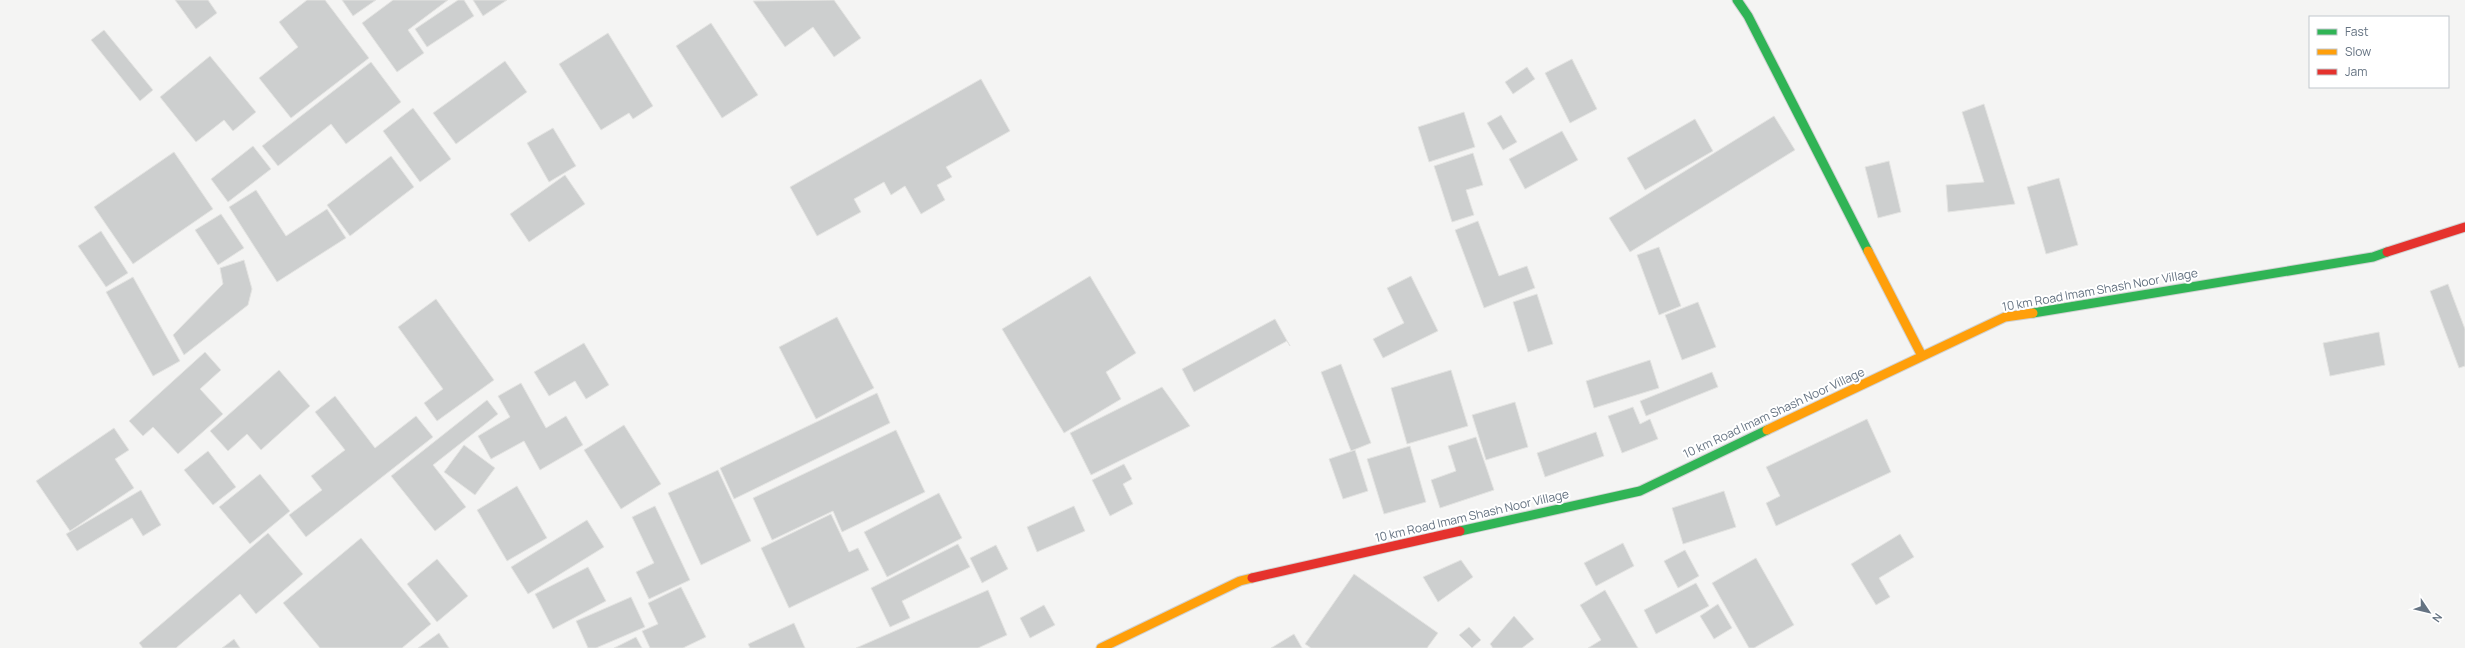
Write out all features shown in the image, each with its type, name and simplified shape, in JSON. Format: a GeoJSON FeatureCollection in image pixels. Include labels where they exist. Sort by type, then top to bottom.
{"type":"FeatureCollection","features":[{"type":"Feature","properties":{"kind":"street"},"geometry":{"type":"LineString","coordinates":[[1737,0],[1748,16],[1922,356]]}},
{"type":"Feature","properties":{"kind":"street","name":"10 km Road Imam Shash Noor Village"},"geometry":{"type":"LineString","coordinates":[[1101,648],[1240,581],[1640,491],[2005,317],[2373,257],[2465,227]]}},
{"type":"Feature","properties":{"kind":"building"},"geometry":{"type":"Polygon","coordinates":[[[175,0],[208,0],[217,13],[196,29],[175,0]]]}},
{"type":"Feature","properties":{"kind":"building"},"geometry":{"type":"Polygon","coordinates":[[[307,0],[325,0],[369,58],[291,118],[259,78],[298,47],[279,22],[307,0]]]}},
{"type":"Feature","properties":{"kind":"building"},"geometry":{"type":"Polygon","coordinates":[[[342,0],[376,0],[353,16],[342,0]]]}},
{"type":"Feature","properties":{"kind":"building"},"geometry":{"type":"Polygon","coordinates":[[[393,0],[448,0],[408,30],[424,53],[397,72],[362,23],[393,0]]]}},
{"type":"Feature","properties":{"kind":"building"},"geometry":{"type":"Polygon","coordinates":[[[458,0],[464,0],[474,16],[427,47],[415,29],[458,0]]]}},
{"type":"Feature","properties":{"kind":"building"},"geometry":{"type":"Polygon","coordinates":[[[473,0],[507,0],[483,16],[473,0]]]}},
{"type":"Feature","properties":{"kind":"building"},"geometry":{"type":"Polygon","coordinates":[[[834,0],[861,38],[834,57],[813,27],[785,47],[753,1],[834,0]]]}},
{"type":"Feature","properties":{"kind":"building"},"geometry":{"type":"Polygon","coordinates":[[[711,23],[758,95],[722,118],[676,46],[711,23]]]}},
{"type":"Feature","properties":{"kind":"building"},"geometry":{"type":"Polygon","coordinates":[[[104,30],[153,90],[140,101],[91,40],[104,30]]]}},
{"type":"Feature","properties":{"kind":"building"},"geometry":{"type":"Polygon","coordinates":[[[608,33],[653,106],[633,119],[629,113],[601,130],[559,64],[608,33]]]}},
{"type":"Feature","properties":{"kind":"building"},"geometry":{"type":"Polygon","coordinates":[[[210,56],[256,112],[233,131],[224,120],[196,142],[160,97],[210,56]]]}},
{"type":"Feature","properties":{"kind":"building"},"geometry":{"type":"Polygon","coordinates":[[[1572,59],[1597,109],[1570,123],[1545,73],[1572,59]]]}},
{"type":"Feature","properties":{"kind":"building"},"geometry":{"type":"Polygon","coordinates":[[[505,61],[527,92],[456,144],[433,113],[505,61]]]}},
{"type":"Feature","properties":{"kind":"building"},"geometry":{"type":"Polygon","coordinates":[[[371,62],[401,102],[346,144],[331,124],[278,166],[262,146],[371,62]]]}},
{"type":"Feature","properties":{"kind":"building"},"geometry":{"type":"Polygon","coordinates":[[[1527,67],[1535,79],[1513,94],[1505,82],[1527,67]]]}},
{"type":"Feature","properties":{"kind":"building"},"geometry":{"type":"Polygon","coordinates":[[[981,79],[1010,131],[946,167],[952,177],[937,185],[945,200],[921,214],[905,186],[891,195],[884,182],[854,199],[861,212],[817,236],[790,187],[981,79]]]}},
{"type":"Feature","properties":{"kind":"building"},"geometry":{"type":"Polygon","coordinates":[[[1984,104],[2015,204],[1948,212],[1946,185],[1984,182],[1962,112],[1984,104]]]}},
{"type":"Feature","properties":{"kind":"building"},"geometry":{"type":"Polygon","coordinates":[[[413,108],[451,159],[420,182],[383,131],[413,108]]]}},
{"type":"Feature","properties":{"kind":"building"},"geometry":{"type":"Polygon","coordinates":[[[1464,112],[1475,147],[1429,162],[1418,127],[1464,112]]]}},
{"type":"Feature","properties":{"kind":"building"},"geometry":{"type":"Polygon","coordinates":[[[1501,115],[1517,142],[1503,150],[1487,123],[1501,115]]]}},
{"type":"Feature","properties":{"kind":"building"},"geometry":{"type":"Polygon","coordinates":[[[1774,116],[1795,150],[1630,252],[1609,218],[1774,116]]]}},
{"type":"Feature","properties":{"kind":"building"},"geometry":{"type":"Polygon","coordinates":[[[1695,119],[1713,151],[1645,190],[1627,158],[1695,119]]]}},
{"type":"Feature","properties":{"kind":"building"},"geometry":{"type":"Polygon","coordinates":[[[553,128],[576,166],[549,182],[527,143],[553,128]]]}},
{"type":"Feature","properties":{"kind":"building"},"geometry":{"type":"Polygon","coordinates":[[[1562,131],[1578,160],[1525,189],[1509,159],[1562,131]]]}},
{"type":"Feature","properties":{"kind":"building"},"geometry":{"type":"Polygon","coordinates":[[[253,146],[271,169],[228,202],[211,179],[253,146]]]}},
{"type":"Feature","properties":{"kind":"building"},"geometry":{"type":"Polygon","coordinates":[[[174,152],[213,209],[133,264],[94,207],[174,152]]]}},
{"type":"Feature","properties":{"kind":"building"},"geometry":{"type":"Polygon","coordinates":[[[1473,153],[1483,185],[1466,190],[1474,215],[1452,222],[1434,166],[1473,153]]]}},
{"type":"Feature","properties":{"kind":"building"},"geometry":{"type":"Polygon","coordinates":[[[391,156],[414,187],[350,236],[327,205],[391,156]]]}},
{"type":"Feature","properties":{"kind":"building"},"geometry":{"type":"Polygon","coordinates":[[[1889,161],[1901,212],[1878,218],[1865,167],[1889,161]]]}},
{"type":"Feature","properties":{"kind":"building"},"geometry":{"type":"Polygon","coordinates":[[[565,175],[585,204],[529,242],[510,214],[565,175]]]}},
{"type":"Feature","properties":{"kind":"building"},"geometry":{"type":"Polygon","coordinates":[[[2059,178],[2078,245],[2046,254],[2027,187],[2059,178]]]}},
{"type":"Feature","properties":{"kind":"building"},"geometry":{"type":"Polygon","coordinates":[[[256,190],[286,236],[327,209],[346,238],[277,282],[229,207],[256,190]]]}},
{"type":"Feature","properties":{"kind":"building"},"geometry":{"type":"Polygon","coordinates":[[[221,214],[244,248],[218,265],[195,230],[221,214]]]}},
{"type":"Feature","properties":{"kind":"building"},"geometry":{"type":"Polygon","coordinates":[[[1478,221],[1499,276],[1527,266],[1535,288],[1484,308],[1455,230],[1478,221]]]}},
{"type":"Feature","properties":{"kind":"building"},"geometry":{"type":"Polygon","coordinates":[[[101,231],[128,273],[106,287],[78,246],[101,231]]]}},
{"type":"Feature","properties":{"kind":"building"},"geometry":{"type":"Polygon","coordinates":[[[1659,247],[1681,306],[1659,315],[1637,255],[1659,247]]]}},
{"type":"Feature","properties":{"kind":"building"},"geometry":{"type":"Polygon","coordinates":[[[244,260],[252,289],[248,305],[184,355],[173,335],[223,284],[220,268],[244,260]]]}},
{"type":"Feature","properties":{"kind":"building"},"geometry":{"type":"Polygon","coordinates":[[[1090,276],[1136,353],[1106,372],[1121,399],[1064,433],[1002,329],[1090,276]]]}},
{"type":"Feature","properties":{"kind":"building"},"geometry":{"type":"Polygon","coordinates":[[[1411,276],[1438,331],[1383,358],[1373,339],[1404,323],[1387,288],[1411,276]]]}},
{"type":"Feature","properties":{"kind":"building"},"geometry":{"type":"Polygon","coordinates":[[[133,277],[180,361],[153,376],[106,292],[133,277]]]}},
{"type":"Feature","properties":{"kind":"building"},"geometry":{"type":"Polygon","coordinates":[[[2448,284],[2465,329],[2465,366],[2459,368],[2430,291],[2448,284]]]}},
{"type":"Feature","properties":{"kind":"building"},"geometry":{"type":"Polygon","coordinates":[[[1537,294],[1553,344],[1528,352],[1513,302],[1537,294]]]}},
{"type":"Feature","properties":{"kind":"building"},"geometry":{"type":"Polygon","coordinates":[[[436,299],[494,380],[437,421],[424,403],[443,389],[398,327],[436,299]]]}},
{"type":"Feature","properties":{"kind":"building"},"geometry":{"type":"Polygon","coordinates":[[[1698,302],[1716,347],[1682,360],[1665,315],[1698,302]]]}},
{"type":"Feature","properties":{"kind":"building"},"geometry":{"type":"Polygon","coordinates":[[[837,317],[874,388],[816,419],[779,347],[837,317]]]}},
{"type":"Feature","properties":{"kind":"building"},"geometry":{"type":"Polygon","coordinates":[[[1275,319],[1290,346],[1287,341],[1194,392],[1182,369],[1275,319]]]}},
{"type":"Feature","properties":{"kind":"building"},"geometry":{"type":"Polygon","coordinates":[[[2379,332],[2385,365],[2330,376],[2323,343],[2379,332]]]}},
{"type":"Feature","properties":{"kind":"building"},"geometry":{"type":"Polygon","coordinates":[[[584,343],[609,385],[586,399],[575,381],[549,396],[534,372],[584,343]]]}},
{"type":"Feature","properties":{"kind":"building"},"geometry":{"type":"Polygon","coordinates":[[[205,352],[221,370],[200,389],[223,414],[178,454],[153,427],[143,436],[129,421],[205,352]]]}},
{"type":"Feature","properties":{"kind":"building"},"geometry":{"type":"Polygon","coordinates":[[[1650,360],[1659,388],[1594,408],[1586,381],[1650,360]]]}},
{"type":"Feature","properties":{"kind":"building"},"geometry":{"type":"Polygon","coordinates":[[[1341,364],[1371,443],[1351,451],[1321,372],[1341,364]]]}},
{"type":"Feature","properties":{"kind":"building"},"geometry":{"type":"Polygon","coordinates":[[[279,370],[310,406],[261,450],[247,434],[228,451],[210,431],[279,370]]]}},
{"type":"Feature","properties":{"kind":"building"},"geometry":{"type":"Polygon","coordinates":[[[1451,370],[1468,426],[1407,444],[1391,388],[1451,370]]]}},
{"type":"Feature","properties":{"kind":"building"},"geometry":{"type":"Polygon","coordinates":[[[1712,372],[1718,387],[1646,416],[1640,401],[1712,372]]]}},
{"type":"Feature","properties":{"kind":"building"},"geometry":{"type":"Polygon","coordinates":[[[521,383],[546,428],[566,416],[583,445],[540,470],[524,441],[491,459],[478,436],[510,417],[498,396],[521,383]]]}},
{"type":"Feature","properties":{"kind":"building"},"geometry":{"type":"Polygon","coordinates":[[[1162,387],[1190,426],[1091,475],[1070,433],[1162,387]]]}},
{"type":"Feature","properties":{"kind":"building"},"geometry":{"type":"Polygon","coordinates":[[[877,393],[890,423],[734,499],[720,468],[877,393]]]}},
{"type":"Feature","properties":{"kind":"building"},"geometry":{"type":"Polygon","coordinates":[[[335,396],[375,448],[416,416],[433,437],[306,537],[289,515],[322,490],[311,476],[345,450],[315,412],[335,396]]]}},
{"type":"Feature","properties":{"kind":"building"},"geometry":{"type":"Polygon","coordinates":[[[487,400],[498,414],[433,465],[466,507],[435,531],[391,476],[487,400]]]}},
{"type":"Feature","properties":{"kind":"building"},"geometry":{"type":"Polygon","coordinates":[[[1515,402],[1528,447],[1486,460],[1472,415],[1515,402]]]}},
{"type":"Feature","properties":{"kind":"building"},"geometry":{"type":"Polygon","coordinates":[[[1633,407],[1640,424],[1650,419],[1658,439],[1622,453],[1608,416],[1633,407]]]}},
{"type":"Feature","properties":{"kind":"building"},"geometry":{"type":"Polygon","coordinates":[[[1867,419],[1891,472],[1776,526],[1766,503],[1780,496],[1766,467],[1867,419]]]}},
{"type":"Feature","properties":{"kind":"building"},"geometry":{"type":"Polygon","coordinates":[[[624,425],[661,484],[621,509],[584,450],[624,425]]]}},
{"type":"Feature","properties":{"kind":"building"},"geometry":{"type":"Polygon","coordinates":[[[114,428],[129,450],[115,459],[134,488],[70,531],[36,481],[114,428]]]}},
{"type":"Feature","properties":{"kind":"building"},"geometry":{"type":"Polygon","coordinates":[[[896,430],[925,492],[842,532],[833,511],[772,540],[753,498],[896,430]]]}},
{"type":"Feature","properties":{"kind":"building"},"geometry":{"type":"Polygon","coordinates":[[[1596,432],[1604,456],[1545,477],[1537,453],[1596,432]]]}},
{"type":"Feature","properties":{"kind":"building"},"geometry":{"type":"Polygon","coordinates":[[[1476,437],[1494,490],[1440,508],[1431,480],[1456,471],[1448,446],[1476,437]]]}},
{"type":"Feature","properties":{"kind":"building"},"geometry":{"type":"Polygon","coordinates":[[[464,445],[495,468],[475,495],[444,472],[464,445]]]}},
{"type":"Feature","properties":{"kind":"building"},"geometry":{"type":"Polygon","coordinates":[[[1410,446],[1426,502],[1384,514],[1367,459],[1410,446]]]}},
{"type":"Feature","properties":{"kind":"building"},"geometry":{"type":"Polygon","coordinates":[[[1355,450],[1368,491],[1343,499],[1329,459],[1355,450]]]}},
{"type":"Feature","properties":{"kind":"building"},"geometry":{"type":"Polygon","coordinates":[[[208,451],[236,487],[213,505],[184,470],[208,451]]]}},
{"type":"Feature","properties":{"kind":"building"},"geometry":{"type":"Polygon","coordinates":[[[1124,464],[1132,479],[1123,484],[1133,504],[1110,516],[1092,480],[1124,464]]]}},
{"type":"Feature","properties":{"kind":"building"},"geometry":{"type":"Polygon","coordinates":[[[718,470],[751,541],[701,565],[668,493],[718,470]]]}},
{"type":"Feature","properties":{"kind":"building"},"geometry":{"type":"Polygon","coordinates":[[[260,474],[290,511],[250,544],[219,507],[260,474]]]}},
{"type":"Feature","properties":{"kind":"building"},"geometry":{"type":"Polygon","coordinates":[[[517,486],[547,538],[507,561],[477,510],[517,486]]]}},
{"type":"Feature","properties":{"kind":"building"},"geometry":{"type":"Polygon","coordinates":[[[141,490],[161,525],[143,536],[132,518],[77,551],[66,534],[141,490]]]}},
{"type":"Feature","properties":{"kind":"building"},"geometry":{"type":"Polygon","coordinates":[[[1724,491],[1736,527],[1683,544],[1672,508],[1724,491]]]}},
{"type":"Feature","properties":{"kind":"building"},"geometry":{"type":"Polygon","coordinates":[[[939,493],[962,538],[887,577],[864,532],[939,493]]]}},
{"type":"Feature","properties":{"kind":"building"},"geometry":{"type":"Polygon","coordinates":[[[655,506],[690,580],[649,599],[636,572],[654,563],[632,517],[655,506]]]}},
{"type":"Feature","properties":{"kind":"building"},"geometry":{"type":"Polygon","coordinates":[[[1074,506],[1085,531],[1037,552],[1027,527],[1074,506]]]}},
{"type":"Feature","properties":{"kind":"building"},"geometry":{"type":"Polygon","coordinates":[[[831,514],[849,552],[858,548],[869,570],[789,608],[761,548],[831,514]]]}},
{"type":"Feature","properties":{"kind":"building"},"geometry":{"type":"Polygon","coordinates":[[[587,520],[604,547],[528,594],[511,567],[587,520]]]}},
{"type":"Feature","properties":{"kind":"building"},"geometry":{"type":"Polygon","coordinates":[[[268,533],[303,574],[256,614],[240,594],[176,648],[143,648],[139,643],[268,533]]]}},
{"type":"Feature","properties":{"kind":"building"},"geometry":{"type":"Polygon","coordinates":[[[1900,534],[1914,557],[1879,578],[1890,597],[1876,605],[1851,564],[1900,534]]]}},
{"type":"Feature","properties":{"kind":"building"},"geometry":{"type":"Polygon","coordinates":[[[361,538],[431,624],[402,648],[320,648],[283,603],[361,538]]]}},
{"type":"Feature","properties":{"kind":"building"},"geometry":{"type":"Polygon","coordinates":[[[1623,543],[1634,566],[1596,586],[1584,563],[1623,543]]]}},
{"type":"Feature","properties":{"kind":"building"},"geometry":{"type":"Polygon","coordinates":[[[958,544],[970,567],[902,601],[910,618],[890,627],[871,588],[958,544]]]}},
{"type":"Feature","properties":{"kind":"building"},"geometry":{"type":"Polygon","coordinates":[[[996,545],[1008,569],[982,583],[970,558],[996,545]]]}},
{"type":"Feature","properties":{"kind":"building"},"geometry":{"type":"Polygon","coordinates":[[[1685,550],[1699,576],[1678,588],[1664,561],[1685,550]]]}},
{"type":"Feature","properties":{"kind":"building"},"geometry":{"type":"Polygon","coordinates":[[[1756,558],[1794,625],[1754,648],[1749,648],[1712,583],[1756,558]]]}},
{"type":"Feature","properties":{"kind":"building"},"geometry":{"type":"Polygon","coordinates":[[[437,559],[468,596],[437,622],[407,584],[437,559]]]}},
{"type":"Feature","properties":{"kind":"building"},"geometry":{"type":"Polygon","coordinates":[[[1461,560],[1473,577],[1438,602],[1423,577],[1461,560]]]}},
{"type":"Feature","properties":{"kind":"building"},"geometry":{"type":"Polygon","coordinates":[[[588,567],[606,601],[553,629],[535,594],[588,567]]]}},
{"type":"Feature","properties":{"kind":"building"},"geometry":{"type":"Polygon","coordinates":[[[1354,574],[1438,633],[1427,648],[1311,648],[1305,644],[1354,574]]]}},
{"type":"Feature","properties":{"kind":"building"},"geometry":{"type":"Polygon","coordinates":[[[1696,583],[1709,606],[1656,634],[1644,610],[1696,583]]]}},
{"type":"Feature","properties":{"kind":"building"},"geometry":{"type":"Polygon","coordinates":[[[681,587],[706,637],[683,648],[650,648],[642,631],[658,624],[648,603],[681,587]]]}},
{"type":"Feature","properties":{"kind":"building"},"geometry":{"type":"Polygon","coordinates":[[[988,590],[1007,635],[978,648],[856,648],[988,590]]]}},
{"type":"Feature","properties":{"kind":"building"},"geometry":{"type":"Polygon","coordinates":[[[1605,590],[1638,648],[1588,648],[1601,640],[1580,605],[1605,590]]]}},
{"type":"Feature","properties":{"kind":"building"},"geometry":{"type":"Polygon","coordinates":[[[631,597],[645,627],[596,648],[588,648],[576,621],[631,597]]]}},
{"type":"Feature","properties":{"kind":"building"},"geometry":{"type":"Polygon","coordinates":[[[1718,604],[1732,628],[1714,639],[1700,616],[1718,604]]]}},
{"type":"Feature","properties":{"kind":"building"},"geometry":{"type":"Polygon","coordinates":[[[1044,605],[1055,625],[1030,638],[1020,618],[1044,605]]]}},
{"type":"Feature","properties":{"kind":"building"},"geometry":{"type":"Polygon","coordinates":[[[1514,616],[1534,639],[1522,648],[1493,648],[1490,644],[1514,616]]]}},
{"type":"Feature","properties":{"kind":"building"},"geometry":{"type":"Polygon","coordinates":[[[794,623],[805,648],[750,648],[748,644],[794,623]]]}},
{"type":"Feature","properties":{"kind":"building"},"geometry":{"type":"Polygon","coordinates":[[[1469,627],[1481,640],[1472,648],[1459,635],[1469,627]]]}},
{"type":"Feature","properties":{"kind":"building"},"geometry":{"type":"Polygon","coordinates":[[[439,633],[449,648],[418,648],[439,633]]]}},
{"type":"Feature","properties":{"kind":"building"},"geometry":{"type":"Polygon","coordinates":[[[1294,634],[1302,648],[1271,648],[1294,634]]]}},
{"type":"Feature","properties":{"kind":"building"},"geometry":{"type":"Polygon","coordinates":[[[636,637],[642,648],[614,648],[636,637]]]}},
{"type":"Feature","properties":{"kind":"building"},"geometry":{"type":"Polygon","coordinates":[[[234,639],[240,648],[222,648],[234,639]]]}},
{"type":"Feature","properties":{"kind":"traffic: fast"},"geometry":{"type":"LineString","coordinates":[[1737,0],[1748,16],[1868,251]]}},
{"type":"Feature","properties":{"kind":"traffic: fast"},"geometry":{"type":"LineString","coordinates":[[2033,313],[2373,257],[2387,252]]}},
{"type":"Feature","properties":{"kind":"traffic: fast"},"geometry":{"type":"LineString","coordinates":[[1460,531],[1640,491],[1767,430]]}},
{"type":"Feature","properties":{"kind":"traffic: slow"},"geometry":{"type":"LineString","coordinates":[[1868,251],[1922,356]]}},
{"type":"Feature","properties":{"kind":"traffic: slow"},"geometry":{"type":"LineString","coordinates":[[1767,430],[2005,317],[2033,313]]}},
{"type":"Feature","properties":{"kind":"traffic: slow"},"geometry":{"type":"LineString","coordinates":[[1101,648],[1240,581],[1252,578]]}},
{"type":"Feature","properties":{"kind":"traffic: jam"},"geometry":{"type":"LineString","coordinates":[[2387,252],[2465,227]]}},
{"type":"Feature","properties":{"kind":"traffic: jam"},"geometry":{"type":"LineString","coordinates":[[1252,578],[1460,531]]}}]}
